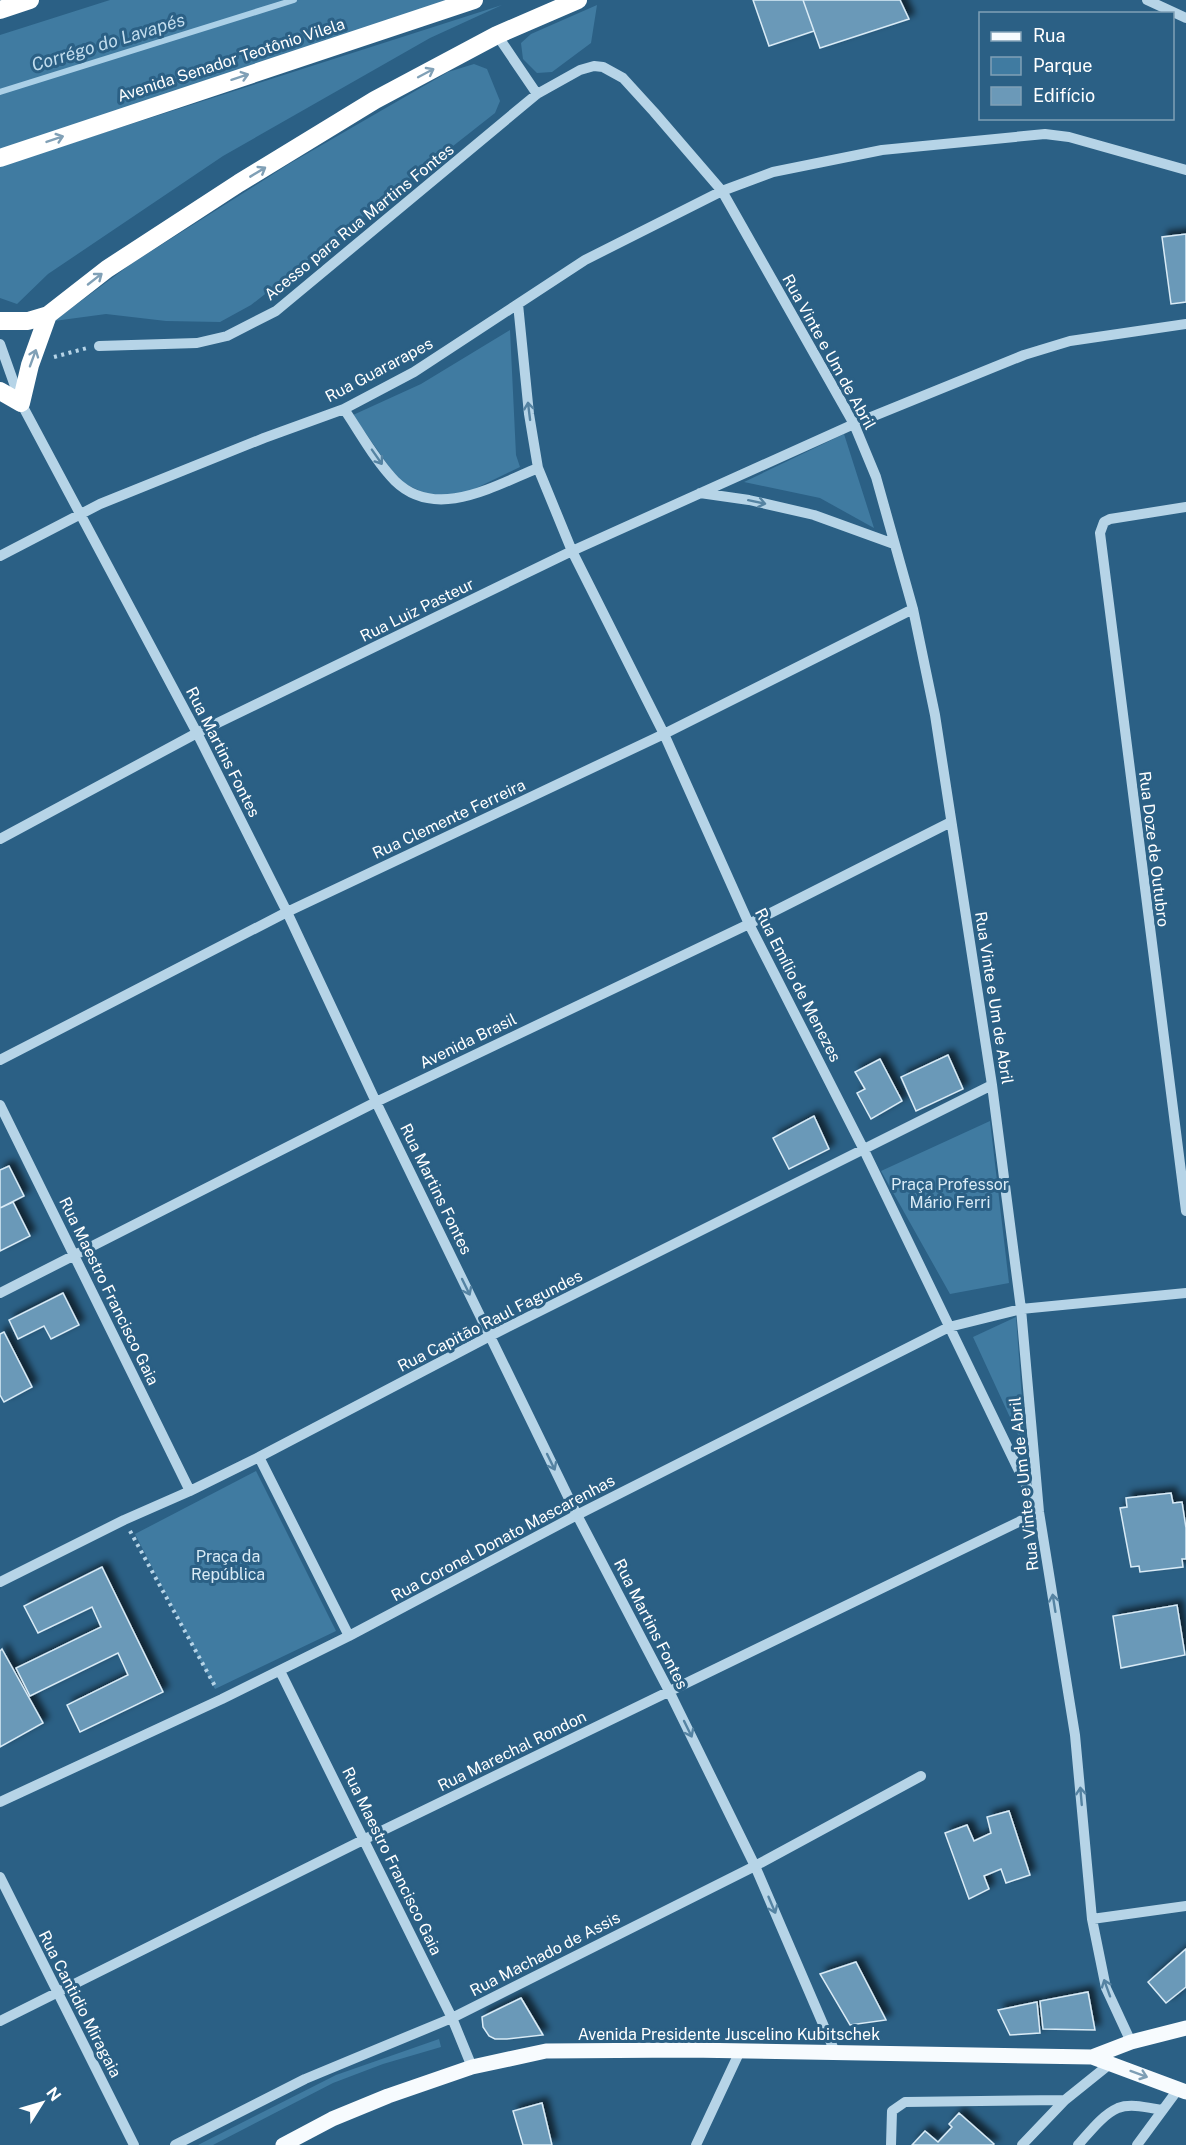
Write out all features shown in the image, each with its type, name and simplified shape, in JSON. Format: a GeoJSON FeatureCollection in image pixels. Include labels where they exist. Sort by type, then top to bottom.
{"type":"FeatureCollection","features":[{"type":"Feature","properties":{"kind":"highway"},"geometry":{"type":"LineString","coordinates":[[0,10],[30,0]]}},
{"type":"Feature","properties":{"kind":"highway","name":"Avenida Senador Teotônio Vilela"},"geometry":{"type":"LineString","coordinates":[[0,158],[474,0]]}},
{"type":"Feature","properties":{"kind":"highway"},"geometry":{"type":"LineString","coordinates":[[0,321],[28,321],[48,315],[107,269],[239,183],[375,100],[497,35],[578,0]]}},
{"type":"Feature","properties":{"kind":"highway"},"geometry":{"type":"LineString","coordinates":[[0,391],[21,403],[30,365],[48,315]]}},
{"type":"Feature","properties":{"kind":"main road"},"geometry":{"type":"LineString","coordinates":[[1092,2057],[1131,2042],[1186,2028]]}},
{"type":"Feature","properties":{"kind":"main road","name":"Avenida Presidente Juscelino Kubitschek"},"geometry":{"type":"LineString","coordinates":[[283,2145],[351,2112],[472,2067],[546,2051],[608,2049],[1092,2057],[1183,2090]]}},
{"type":"Feature","properties":{"kind":"street"},"geometry":{"type":"LineString","coordinates":[[1147,0],[1173,12]]}},
{"type":"Feature","properties":{"kind":"street"},"geometry":{"type":"LineString","coordinates":[[497,35],[537,94]]}},
{"type":"Feature","properties":{"kind":"street","name":"Rua Vinte e Um de Abril"},"geometry":{"type":"LineString","coordinates":[[580,70],[594,66],[603,67],[623,78],[722,191],[854,424],[876,477],[913,609],[935,716],[992,1085],[1021,1309],[1039,1512],[1075,1735],[1092,1919],[1106,1988],[1131,2042]]}},
{"type":"Feature","properties":{"kind":"street","name":"Acesso para Rua Martins Fontes"},"geometry":{"type":"LineString","coordinates":[[99,346],[197,342],[227,336],[276,311],[537,94],[580,70]]}},
{"type":"Feature","properties":{"kind":"street","name":"Rua Guararapes"},"geometry":{"type":"LineString","coordinates":[[0,556],[100,504],[264,438],[344,409],[414,372],[585,260],[722,191],[773,172],[882,150],[1026,135],[1069,137],[1186,170]]}},
{"type":"Feature","properties":{"kind":"street","name":"Rua Emílio de Menezes"},"geometry":{"type":"LineString","coordinates":[[518,304],[529,414],[538,468],[572,551],[664,734],[749,924],[863,1148],[1039,1512]]}},
{"type":"Feature","properties":{"kind":"street","name":"Rua Luiz Pasteur"},"geometry":{"type":"LineString","coordinates":[[0,839],[197,733],[572,551],[854,424],[1024,355],[1070,341],[1186,324]]}},
{"type":"Feature","properties":{"kind":"street","name":"Rua Martins Fontes"},"geometry":{"type":"LineString","coordinates":[[0,344],[21,403],[197,733],[287,912],[376,1102],[577,1515],[669,1691],[755,1866],[836,2052]]}},
{"type":"Feature","properties":{"kind":"street"},"geometry":{"type":"LineString","coordinates":[[344,409],[394,480],[417,496],[435,501],[453,499],[485,490],[538,468]]}},
{"type":"Feature","properties":{"kind":"street"},"geometry":{"type":"LineString","coordinates":[[699,493],[749,500],[814,515],[894,544]]}},
{"type":"Feature","properties":{"kind":"street","name":"Rua Doze de Outubro"},"geometry":{"type":"LineString","coordinates":[[1186,507],[1110,519],[1104,522],[1100,533],[1186,1211]]}},
{"type":"Feature","properties":{"kind":"street","name":"Rua Clemente Ferreira"},"geometry":{"type":"LineString","coordinates":[[0,1060],[287,912],[664,734],[913,609]]}},
{"type":"Feature","properties":{"kind":"street","name":"Avenida Brasil"},"geometry":{"type":"LineString","coordinates":[[0,1293],[376,1102],[749,924],[951,822]]}},
{"type":"Feature","properties":{"kind":"street","name":"Rua Capitão Raul Fagundes"},"geometry":{"type":"LineString","coordinates":[[0,1582],[124,1520],[259,1457],[490,1336],[992,1085]]}},
{"type":"Feature","properties":{"kind":"street","name":"Rua Maestro Francisco Gaia"},"geometry":{"type":"LineString","coordinates":[[0,1105],[190,1491]]}},
{"type":"Feature","properties":{"kind":"street","name":"Rua Coronel Donato Mascarenhas"},"geometry":{"type":"LineString","coordinates":[[0,1802],[222,1700],[349,1636],[577,1515],[949,1328],[1021,1309],[1186,1293]]}},
{"type":"Feature","properties":{"kind":"street"},"geometry":{"type":"LineString","coordinates":[[259,1457],[349,1636]]}},
{"type":"Feature","properties":{"kind":"street","name":"Rua Marechal Rondon"},"geometry":{"type":"LineString","coordinates":[[0,2021],[365,1839],[1039,1512]]}},
{"type":"Feature","properties":{"kind":"street","name":"Rua Maestro Francisco Gaia"},"geometry":{"type":"LineString","coordinates":[[280,1671],[452,2018],[472,2067]]}},
{"type":"Feature","properties":{"kind":"street","name":"Rua Machado de Assis"},"geometry":{"type":"LineString","coordinates":[[175,2145],[305,2079],[452,2018],[755,1866],[921,1776]]}},
{"type":"Feature","properties":{"kind":"street","name":"Rua Cantidio Miragaia"},"geometry":{"type":"LineString","coordinates":[[0,1877],[134,2145]]}},
{"type":"Feature","properties":{"kind":"street"},"geometry":{"type":"LineString","coordinates":[[1092,1919],[1186,1906]]}},
{"type":"Feature","properties":{"kind":"street"},"geometry":{"type":"LineString","coordinates":[[696,2145],[740,2051]]}},
{"type":"Feature","properties":{"kind":"street"},"geometry":{"type":"LineString","coordinates":[[1023,2145],[1065,2100],[1111,2063]]}},
{"type":"Feature","properties":{"kind":"street"},"geometry":{"type":"LineString","coordinates":[[1137,2145],[1162,2110],[1183,2090]]}},
{"type":"Feature","properties":{"kind":"street"},"geometry":{"type":"LineString","coordinates":[[891,2145],[892,2111],[905,2102],[1065,2100]]}},
{"type":"Feature","properties":{"kind":"street"},"geometry":{"type":"LineString","coordinates":[[1078,2145],[1103,2119],[1118,2108],[1133,2106],[1162,2110]]}},
{"type":"Feature","properties":{"kind":"path"},"geometry":{"type":"LineString","coordinates":[[30,365],[72,351],[99,346]]}},
{"type":"Feature","properties":{"kind":"path"},"geometry":{"type":"LineString","coordinates":[[124,1520],[222,1700]]}},
{"type":"Feature","properties":{"kind":"green space"},"geometry":{"type":"Polygon","coordinates":[[[110,0],[454,0],[0,153],[0,35],[110,0]]]}},
{"type":"Feature","properties":{"kind":"green space"},"geometry":{"type":"Polygon","coordinates":[[[502,5],[430,38],[223,156],[48,274],[17,304],[0,298],[0,166],[502,5]]]}},
{"type":"Feature","properties":{"kind":"green space"},"geometry":{"type":"Polygon","coordinates":[[[597,5],[591,43],[552,72],[537,73],[523,59],[521,43],[531,34],[597,5]]]}},
{"type":"Feature","properties":{"kind":"green space"},"geometry":{"type":"Polygon","coordinates":[[[474,64],[487,69],[500,101],[495,113],[251,305],[220,322],[166,321],[106,314],[54,321],[131,264],[289,164],[448,72],[474,64]]]}},
{"type":"Feature","properties":{"kind":"green space"},"geometry":{"type":"Polygon","coordinates":[[[510,330],[516,455],[520,467],[464,494],[433,497],[399,481],[353,415],[421,384],[510,330]]]}},
{"type":"Feature","properties":{"kind":"green space"},"geometry":{"type":"Polygon","coordinates":[[[844,434],[874,528],[820,498],[744,482],[844,434]]]}},
{"type":"Feature","properties":{"kind":"green space","name":"Praça Professor Mário Ferri"},"geometry":{"type":"Polygon","coordinates":[[[990,1121],[1009,1283],[950,1294],[881,1171],[990,1121]]]}},
{"type":"Feature","properties":{"kind":"green space"},"geometry":{"type":"Polygon","coordinates":[[[1016,1317],[1026,1452],[973,1337],[1016,1317]]]}},
{"type":"Feature","properties":{"kind":"green space","name":"Praça da República"},"geometry":{"type":"Polygon","coordinates":[[[256,1471],[336,1631],[215,1689],[135,1534],[256,1471]]]}},
{"type":"Feature","properties":{"kind":"green space"},"geometry":{"type":"Polygon","coordinates":[[[439,2039],[441,2047],[383,2064],[333,2083],[213,2145],[198,2145],[336,2075],[439,2039]]]}},
{"type":"Feature","properties":{"kind":"building"},"geometry":{"type":"Polygon","coordinates":[[[753,0],[803,0],[814,31],[769,46],[753,0]]]}},
{"type":"Feature","properties":{"kind":"building"},"geometry":{"type":"Polygon","coordinates":[[[803,0],[900,0],[909,19],[820,48],[803,0]]]}},
{"type":"Feature","properties":{"kind":"building"},"geometry":{"type":"Polygon","coordinates":[[[1186,234],[1186,302],[1171,304],[1162,237],[1186,234]]]}},
{"type":"Feature","properties":{"kind":"building"},"geometry":{"type":"Polygon","coordinates":[[[948,1055],[963,1089],[916,1111],[901,1077],[948,1055]]]}},
{"type":"Feature","properties":{"kind":"building"},"geometry":{"type":"Polygon","coordinates":[[[880,1059],[902,1101],[871,1119],[857,1093],[865,1089],[855,1072],[880,1059]]]}},
{"type":"Feature","properties":{"kind":"building"},"geometry":{"type":"Polygon","coordinates":[[[814,1116],[829,1149],[789,1169],[773,1138],[814,1116]]]}},
{"type":"Feature","properties":{"kind":"building"},"geometry":{"type":"Polygon","coordinates":[[[9,1166],[24,1196],[0,1208],[0,1170],[9,1166]]]}},
{"type":"Feature","properties":{"kind":"building"},"geometry":{"type":"Polygon","coordinates":[[[13,1202],[30,1236],[0,1251],[0,1208],[13,1202]]]}},
{"type":"Feature","properties":{"kind":"building"},"geometry":{"type":"Polygon","coordinates":[[[63,1293],[79,1325],[51,1339],[44,1326],[18,1339],[9,1320],[63,1293]]]}},
{"type":"Feature","properties":{"kind":"building"},"geometry":{"type":"Polygon","coordinates":[[[4,1332],[32,1387],[4,1402],[0,1395],[0,1334],[4,1332]]]}},
{"type":"Feature","properties":{"kind":"building"},"geometry":{"type":"Polygon","coordinates":[[[1171,1493],[1173,1503],[1182,1502],[1186,1528],[1186,1559],[1182,1559],[1183,1567],[1140,1572],[1139,1566],[1131,1567],[1120,1508],[1127,1507],[1126,1498],[1171,1493]]]}},
{"type":"Feature","properties":{"kind":"building"},"geometry":{"type":"Polygon","coordinates":[[[102,1567],[163,1692],[80,1732],[67,1705],[128,1675],[118,1653],[30,1696],[16,1668],[101,1627],[92,1607],[38,1633],[24,1606],[102,1567]]]}},
{"type":"Feature","properties":{"kind":"building"},"geometry":{"type":"Polygon","coordinates":[[[1177,1605],[1185,1655],[1121,1668],[1113,1616],[1177,1605]]]}},
{"type":"Feature","properties":{"kind":"building"},"geometry":{"type":"Polygon","coordinates":[[[2,1649],[43,1723],[0,1747],[0,1651],[2,1649]]]}},
{"type":"Feature","properties":{"kind":"building"},"geometry":{"type":"Polygon","coordinates":[[[1009,1811],[1030,1875],[1006,1883],[1001,1869],[984,1876],[989,1889],[969,1899],[945,1833],[967,1825],[974,1841],[991,1833],[987,1817],[1009,1811]]]}},
{"type":"Feature","properties":{"kind":"building"},"geometry":{"type":"Polygon","coordinates":[[[1186,1949],[1186,1987],[1166,2003],[1148,1982],[1186,1949]]]}},
{"type":"Feature","properties":{"kind":"building"},"geometry":{"type":"Polygon","coordinates":[[[856,1962],[886,2020],[850,2025],[820,1974],[856,1962]]]}},
{"type":"Feature","properties":{"kind":"building"},"geometry":{"type":"Polygon","coordinates":[[[1088,1992],[1095,2030],[1043,2029],[1040,2001],[1088,1992]]]}},
{"type":"Feature","properties":{"kind":"building"},"geometry":{"type":"Polygon","coordinates":[[[521,1998],[543,2035],[507,2039],[495,2039],[489,2036],[483,2027],[482,2017],[521,1998]]]}},
{"type":"Feature","properties":{"kind":"building"},"geometry":{"type":"Polygon","coordinates":[[[1037,2002],[1040,2033],[1010,2035],[998,2010],[1037,2002]]]}},
{"type":"Feature","properties":{"kind":"building"},"geometry":{"type":"Polygon","coordinates":[[[542,2103],[552,2145],[523,2145],[513,2111],[542,2103]]]}},
{"type":"Feature","properties":{"kind":"building"},"geometry":{"type":"Polygon","coordinates":[[[959,2113],[994,2144],[912,2145],[925,2131],[938,2142],[952,2127],[949,2124],[959,2113]]]}},
{"type":"Feature","properties":{"kind":"waterway","name":"Corrégo do Lavapés"},"geometry":{"type":"LineString","coordinates":[[0,92],[294,0]]}}]}
